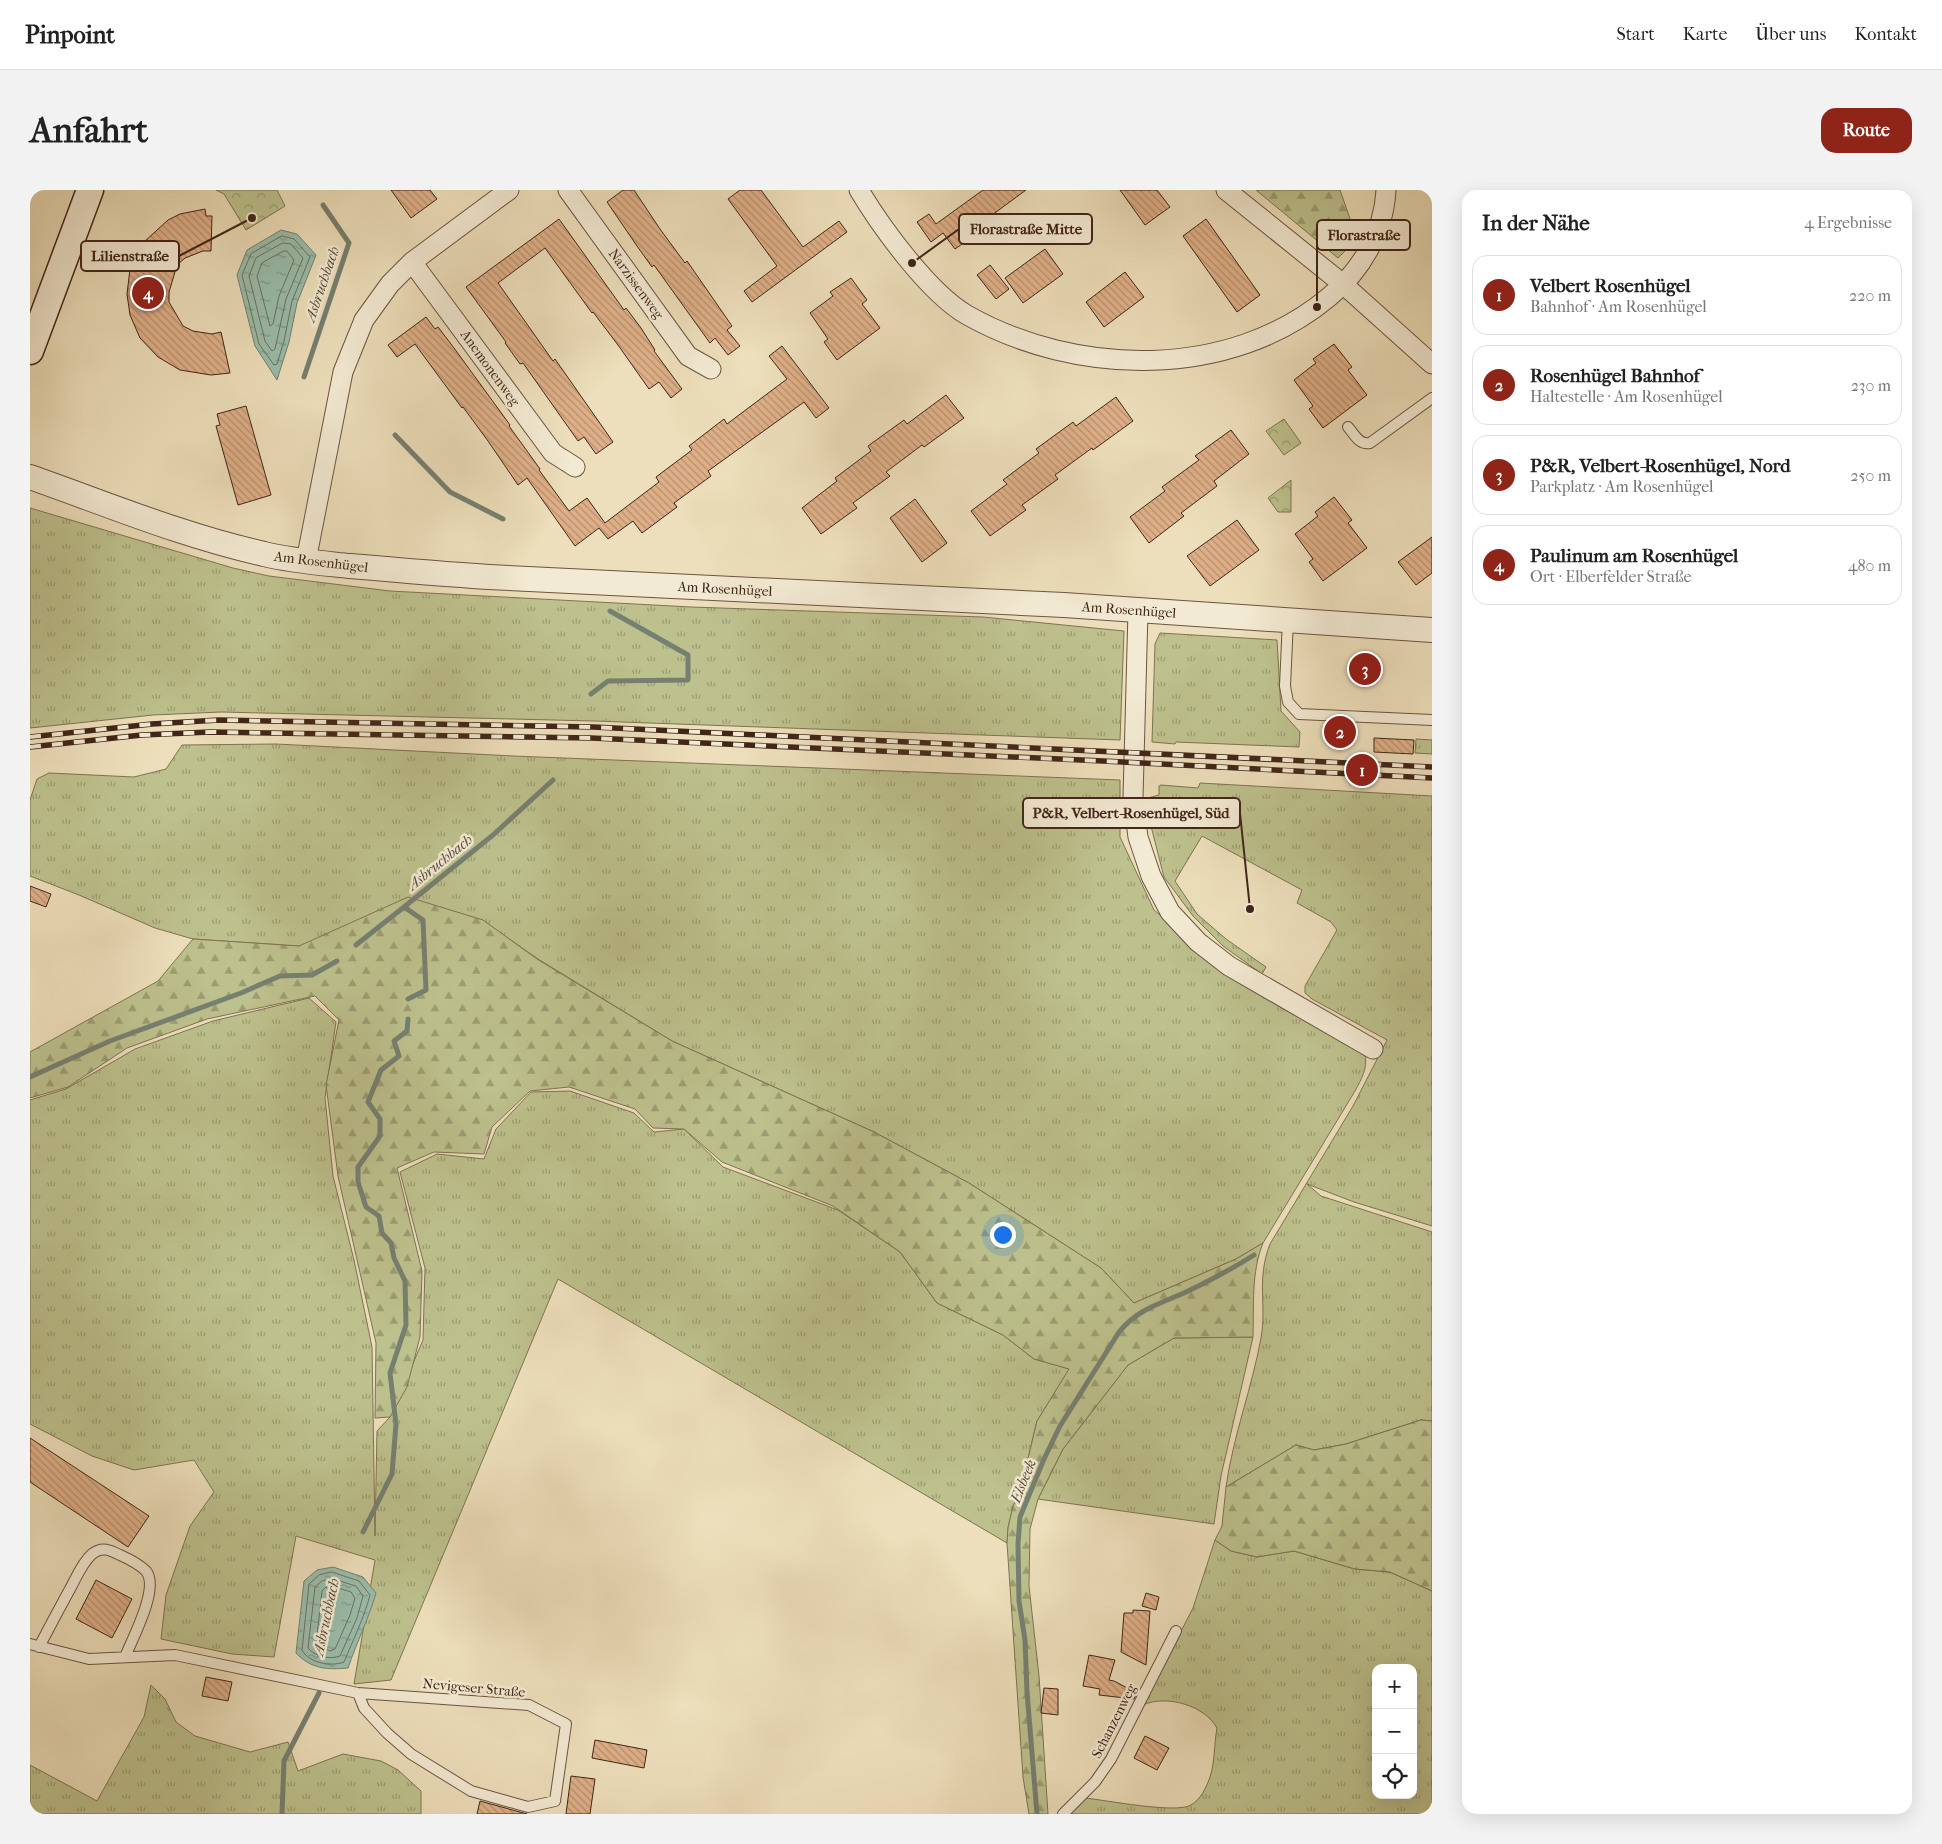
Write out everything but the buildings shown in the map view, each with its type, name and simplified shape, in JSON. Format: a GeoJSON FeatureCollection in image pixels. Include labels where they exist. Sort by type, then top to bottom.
{"type":"FeatureCollection","features":[{"type":"Feature","properties":{"kind":"main road"},"geometry":{"type":"LineString","coordinates":[[32,341],[90,190]]}},
{"type":"Feature","properties":{"kind":"street"},"geometry":{"type":"LineString","coordinates":[[306,561],[343,372],[364,320],[390,284],[412,262],[509,190]]}},
{"type":"Feature","properties":{"kind":"street","name":"Narzissenweg"},"geometry":{"type":"LineString","coordinates":[[568,190],[688,356],[711,369]]}},
{"type":"Feature","properties":{"kind":"street"},"geometry":{"type":"LineString","coordinates":[[859,190],[881,224],[912,263],[937,290],[966,314],[1008,334],[1034,343],[1079,355],[1124,360],[1172,359],[1216,353],[1270,335],[1317,307],[1344,285],[1363,260],[1376,234],[1386,190]]}},
{"type":"Feature","properties":{"kind":"street"},"geometry":{"type":"LineString","coordinates":[[1226,190],[1344,285],[1432,364]]}},
{"type":"Feature","properties":{"kind":"street","name":"Anemonenweg"},"geometry":{"type":"LineString","coordinates":[[412,262],[553,453],[575,467]]}},
{"type":"Feature","properties":{"kind":"street","name":"Am Rosenhügel"},"geometry":{"type":"LineString","coordinates":[[30,477],[207,540],[265,555],[306,561],[410,572],[490,577],[1064,606],[1432,630]]}},
{"type":"Feature","properties":{"kind":"street"},"geometry":{"type":"LineString","coordinates":[[1138,611],[1133,798],[1138,837],[1151,876],[1170,912],[1198,942],[1229,966],[1372,1048]]}},
{"type":"Feature","properties":{"kind":"lane"},"geometry":{"type":"LineString","coordinates":[[1348,427],[1360,442],[1364,444],[1370,443],[1432,398]]}},
{"type":"Feature","properties":{"kind":"lane"},"geometry":{"type":"LineString","coordinates":[[1288,620],[1285,686],[1288,702],[1299,714],[1432,720]]}},
{"type":"Feature","properties":{"kind":"lane"},"geometry":{"type":"LineString","coordinates":[[35,1646],[90,1555],[98,1550],[107,1549],[131,1560],[146,1572],[150,1580],[147,1603],[125,1657]]}},
{"type":"Feature","properties":{"kind":"lane","name":"Schanzenweg"},"geometry":{"type":"LineString","coordinates":[[1062,1814],[1095,1782],[1111,1759],[1176,1630]]}},
{"type":"Feature","properties":{"kind":"lane","name":"Nevigeser Straße"},"geometry":{"type":"LineString","coordinates":[[35,1646],[89,1659],[175,1655],[358,1693],[529,1705],[566,1724],[555,1801],[528,1807],[471,1791],[411,1754],[393,1739],[364,1708],[358,1693]]}},
{"type":"Feature","properties":{"kind":"green space"},"geometry":{"type":"Polygon","coordinates":[[[216,190],[277,190],[285,206],[246,230],[224,194],[216,190]]]}},
{"type":"Feature","properties":{"kind":"green space"},"geometry":{"type":"Polygon","coordinates":[[[1256,190],[1340,190],[1357,239],[1338,258],[1256,190]]]}},
{"type":"Feature","properties":{"kind":"green space"},"geometry":{"type":"Polygon","coordinates":[[[1284,419],[1301,443],[1284,455],[1266,431],[1284,419]]]}},
{"type":"Feature","properties":{"kind":"green space"},"geometry":{"type":"Polygon","coordinates":[[[1291,480],[1291,512],[1278,512],[1268,498],[1291,480]]]}},
{"type":"Feature","properties":{"kind":"green space"},"geometry":{"type":"Polygon","coordinates":[[[30,508],[233,568],[269,576],[390,591],[691,607],[983,617],[1124,631],[1120,740],[594,721],[221,712],[153,715],[30,728],[30,508]]]}},
{"type":"Feature","properties":{"kind":"green space"},"geometry":{"type":"Polygon","coordinates":[[[1160,633],[1277,640],[1281,711],[1300,732],[1299,747],[1152,742],[1155,644],[1160,633]]]}},
{"type":"Feature","properties":{"kind":"green space"},"geometry":{"type":"Polygon","coordinates":[[[1416,739],[1432,740],[1432,754],[1415,753],[1416,739]]]}},
{"type":"Feature","properties":{"kind":"green space"},"geometry":{"type":"Polygon","coordinates":[[[276,744],[513,756],[1120,780],[1120,837],[1154,910],[1243,985],[1365,1055],[1366,1065],[1360,1083],[1263,1243],[1236,1259],[1134,1303],[1101,1268],[969,1183],[874,1132],[672,1041],[538,959],[482,920],[298,946],[193,939],[155,928],[30,876],[30,800],[37,779],[49,773],[134,777],[166,769],[182,745],[276,744]]]}},
{"type":"Feature","properties":{"kind":"green space"},"geometry":{"type":"Polygon","coordinates":[[[1200,783],[1432,796],[1432,1226],[1354,1202],[1307,1184],[1321,1196],[1432,1232],[1432,1421],[1421,1420],[1346,1444],[1314,1450],[1296,1445],[1226,1487],[1233,1449],[1261,1338],[1264,1269],[1270,1244],[1353,1106],[1387,1040],[1312,999],[1305,993],[1305,986],[1337,930],[1331,922],[1297,903],[1302,890],[1202,836],[1175,881],[1197,914],[1226,939],[1266,967],[1262,974],[1223,946],[1193,916],[1164,877],[1144,799],[1159,795],[1159,786],[1161,785],[1198,788],[1200,783]]]}},
{"type":"Feature","properties":{"kind":"green space"},"geometry":{"type":"Polygon","coordinates":[[[408,897],[483,920],[537,959],[672,1041],[874,1132],[969,1183],[1101,1268],[1134,1303],[1236,1259],[1263,1243],[1255,1277],[1253,1337],[1174,1338],[1128,1365],[1063,1449],[1038,1499],[1030,1529],[1029,1586],[1039,1676],[1048,1814],[1029,1814],[1023,1777],[1007,1543],[1013,1506],[1020,1492],[1037,1421],[1069,1369],[1034,1359],[1003,1335],[937,1303],[900,1252],[833,1206],[722,1162],[684,1129],[653,1128],[635,1109],[569,1087],[530,1091],[492,1127],[484,1154],[434,1152],[397,1168],[422,1271],[420,1337],[407,1387],[390,1417],[375,1418],[376,1343],[338,1176],[326,1085],[339,1020],[315,996],[207,1019],[127,1048],[68,1087],[30,1098],[30,1052],[158,981],[193,939],[299,946],[408,897]]]}},
{"type":"Feature","properties":{"kind":"green space"},"geometry":{"type":"Polygon","coordinates":[[[309,998],[336,1022],[325,1098],[333,1176],[354,1260],[372,1347],[375,1536],[377,1431],[390,1417],[423,1340],[425,1268],[400,1172],[437,1154],[484,1159],[496,1129],[531,1092],[570,1091],[634,1113],[654,1132],[684,1129],[723,1167],[838,1210],[900,1252],[937,1303],[1003,1335],[1034,1359],[1070,1369],[1037,1421],[1020,1492],[1013,1506],[1007,1543],[558,1279],[391,1680],[354,1684],[375,1560],[296,1536],[274,1657],[232,1654],[161,1639],[166,1595],[190,1526],[214,1492],[194,1460],[134,1470],[92,1456],[30,1424],[30,1100],[66,1089],[135,1049],[213,1021],[309,998]]]}},
{"type":"Feature","properties":{"kind":"green space"},"geometry":{"type":"Polygon","coordinates":[[[1253,1337],[1221,1476],[1214,1524],[1038,1499],[1063,1449],[1128,1365],[1174,1338],[1253,1337]]]}},
{"type":"Feature","properties":{"kind":"green space"},"geometry":{"type":"Polygon","coordinates":[[[1421,1420],[1432,1421],[1432,1591],[1390,1572],[1355,1569],[1294,1551],[1257,1557],[1231,1551],[1215,1540],[1222,1526],[1226,1487],[1296,1445],[1314,1450],[1346,1444],[1421,1420]]]}},
{"type":"Feature","properties":{"kind":"green space"},"geometry":{"type":"Polygon","coordinates":[[[1215,1540],[1231,1551],[1257,1557],[1294,1551],[1355,1569],[1390,1572],[1432,1591],[1432,1814],[1067,1814],[1085,1798],[1140,1806],[1171,1808],[1191,1805],[1203,1793],[1212,1771],[1217,1728],[1204,1714],[1184,1704],[1163,1701],[1143,1705],[1193,1608],[1215,1540]]]}},
{"type":"Feature","properties":{"kind":"green space"},"geometry":{"type":"Polygon","coordinates":[[[151,1685],[165,1699],[176,1722],[195,1736],[250,1752],[288,1742],[298,1771],[343,1754],[381,1761],[398,1770],[421,1791],[421,1814],[30,1814],[30,1765],[97,1801],[144,1717],[151,1685]]]}},
{"type":"Feature","properties":{"kind":"water"},"geometry":{"type":"Polygon","coordinates":[[[281,230],[297,234],[316,255],[297,303],[289,342],[277,380],[255,346],[237,275],[247,250],[281,230]]]}},
{"type":"Feature","properties":{"kind":"water"},"geometry":{"type":"Polygon","coordinates":[[[333,1567],[363,1577],[376,1593],[348,1668],[333,1669],[320,1667],[308,1662],[296,1653],[304,1581],[317,1570],[333,1567]]]}},
{"type":"Feature","properties":{"kind":"waterway","name":"Asbruchbach"},"geometry":{"type":"LineString","coordinates":[[304,377],[349,243],[323,205]]}},
{"type":"Feature","properties":{"kind":"waterway","name":"Asbruchbach"},"geometry":{"type":"LineString","coordinates":[[395,435],[450,492],[503,519]]}},
{"type":"Feature","properties":{"kind":"waterway","name":"Asbruchbach"},"geometry":{"type":"LineString","coordinates":[[591,694],[608,681],[688,680],[688,655],[610,611]]}},
{"type":"Feature","properties":{"kind":"waterway","name":"Asbruchbach"},"geometry":{"type":"LineString","coordinates":[[408,999],[426,990],[423,920],[404,907],[493,835],[553,780]]}},
{"type":"Feature","properties":{"kind":"waterway"},"geometry":{"type":"LineString","coordinates":[[356,945],[404,907]]}},
{"type":"Feature","properties":{"kind":"waterway"},"geometry":{"type":"LineString","coordinates":[[30,1077],[110,1041],[241,993],[280,976],[312,975],[337,961]]}},
{"type":"Feature","properties":{"kind":"waterway","name":"Asbruchbach"},"geometry":{"type":"LineString","coordinates":[[363,1532],[392,1474],[396,1424],[390,1373],[406,1325],[405,1281],[394,1258],[391,1243],[382,1233],[379,1216],[366,1207],[358,1182],[358,1167],[380,1136],[380,1119],[368,1102],[381,1070],[399,1056],[394,1041],[407,1031],[408,1019]]}},
{"type":"Feature","properties":{"kind":"waterway","name":"Elsbeek"},"geometry":{"type":"LineString","coordinates":[[1037,1814],[1027,1692],[1025,1640],[1019,1601],[1018,1544],[1020,1517],[1060,1426],[1119,1332],[1142,1312],[1203,1284],[1254,1255]]}},
{"type":"Feature","properties":{"kind":"waterway","name":"Asbruchbach"},"geometry":{"type":"LineString","coordinates":[[282,1814],[284,1761],[319,1693]]}},
{"type":"Feature","properties":{"kind":"railway"},"geometry":{"type":"LineString","coordinates":[[30,737],[152,724],[219,720],[593,727],[1432,767]]}},
{"type":"Feature","properties":{"kind":"railway"},"geometry":{"type":"LineString","coordinates":[[30,747],[142,735],[210,732],[591,738],[1432,778]]}},
{"type":"Feature","properties":{"kind":"place","name":"Lilienstraße"},"geometry":{"type":"Point","coordinates":[252,218]}},
{"type":"Feature","properties":{"kind":"place","name":"Florastraße Mitte"},"geometry":{"type":"Point","coordinates":[912,263]}},
{"type":"Feature","properties":{"kind":"place","name":"Paulinum am Rosenhügel"},"geometry":{"type":"Point","coordinates":[148,293]}},
{"type":"Feature","properties":{"kind":"place","name":"Florastraße"},"geometry":{"type":"Point","coordinates":[1317,307]}},
{"type":"Feature","properties":{"kind":"place","name":"P&R, Velbert-Rosenhügel, Nord"},"geometry":{"type":"Point","coordinates":[1365,669]}},
{"type":"Feature","properties":{"kind":"place","name":"Rosenhügel Bahnhof"},"geometry":{"type":"Point","coordinates":[1340,732]}},
{"type":"Feature","properties":{"kind":"place","name":"Velbert Rosenhügel"},"geometry":{"type":"Point","coordinates":[1362,770]}},
{"type":"Feature","properties":{"kind":"place","name":"P&R, Velbert-Rosenhügel, Süd"},"geometry":{"type":"Point","coordinates":[1250,909]}}]}
